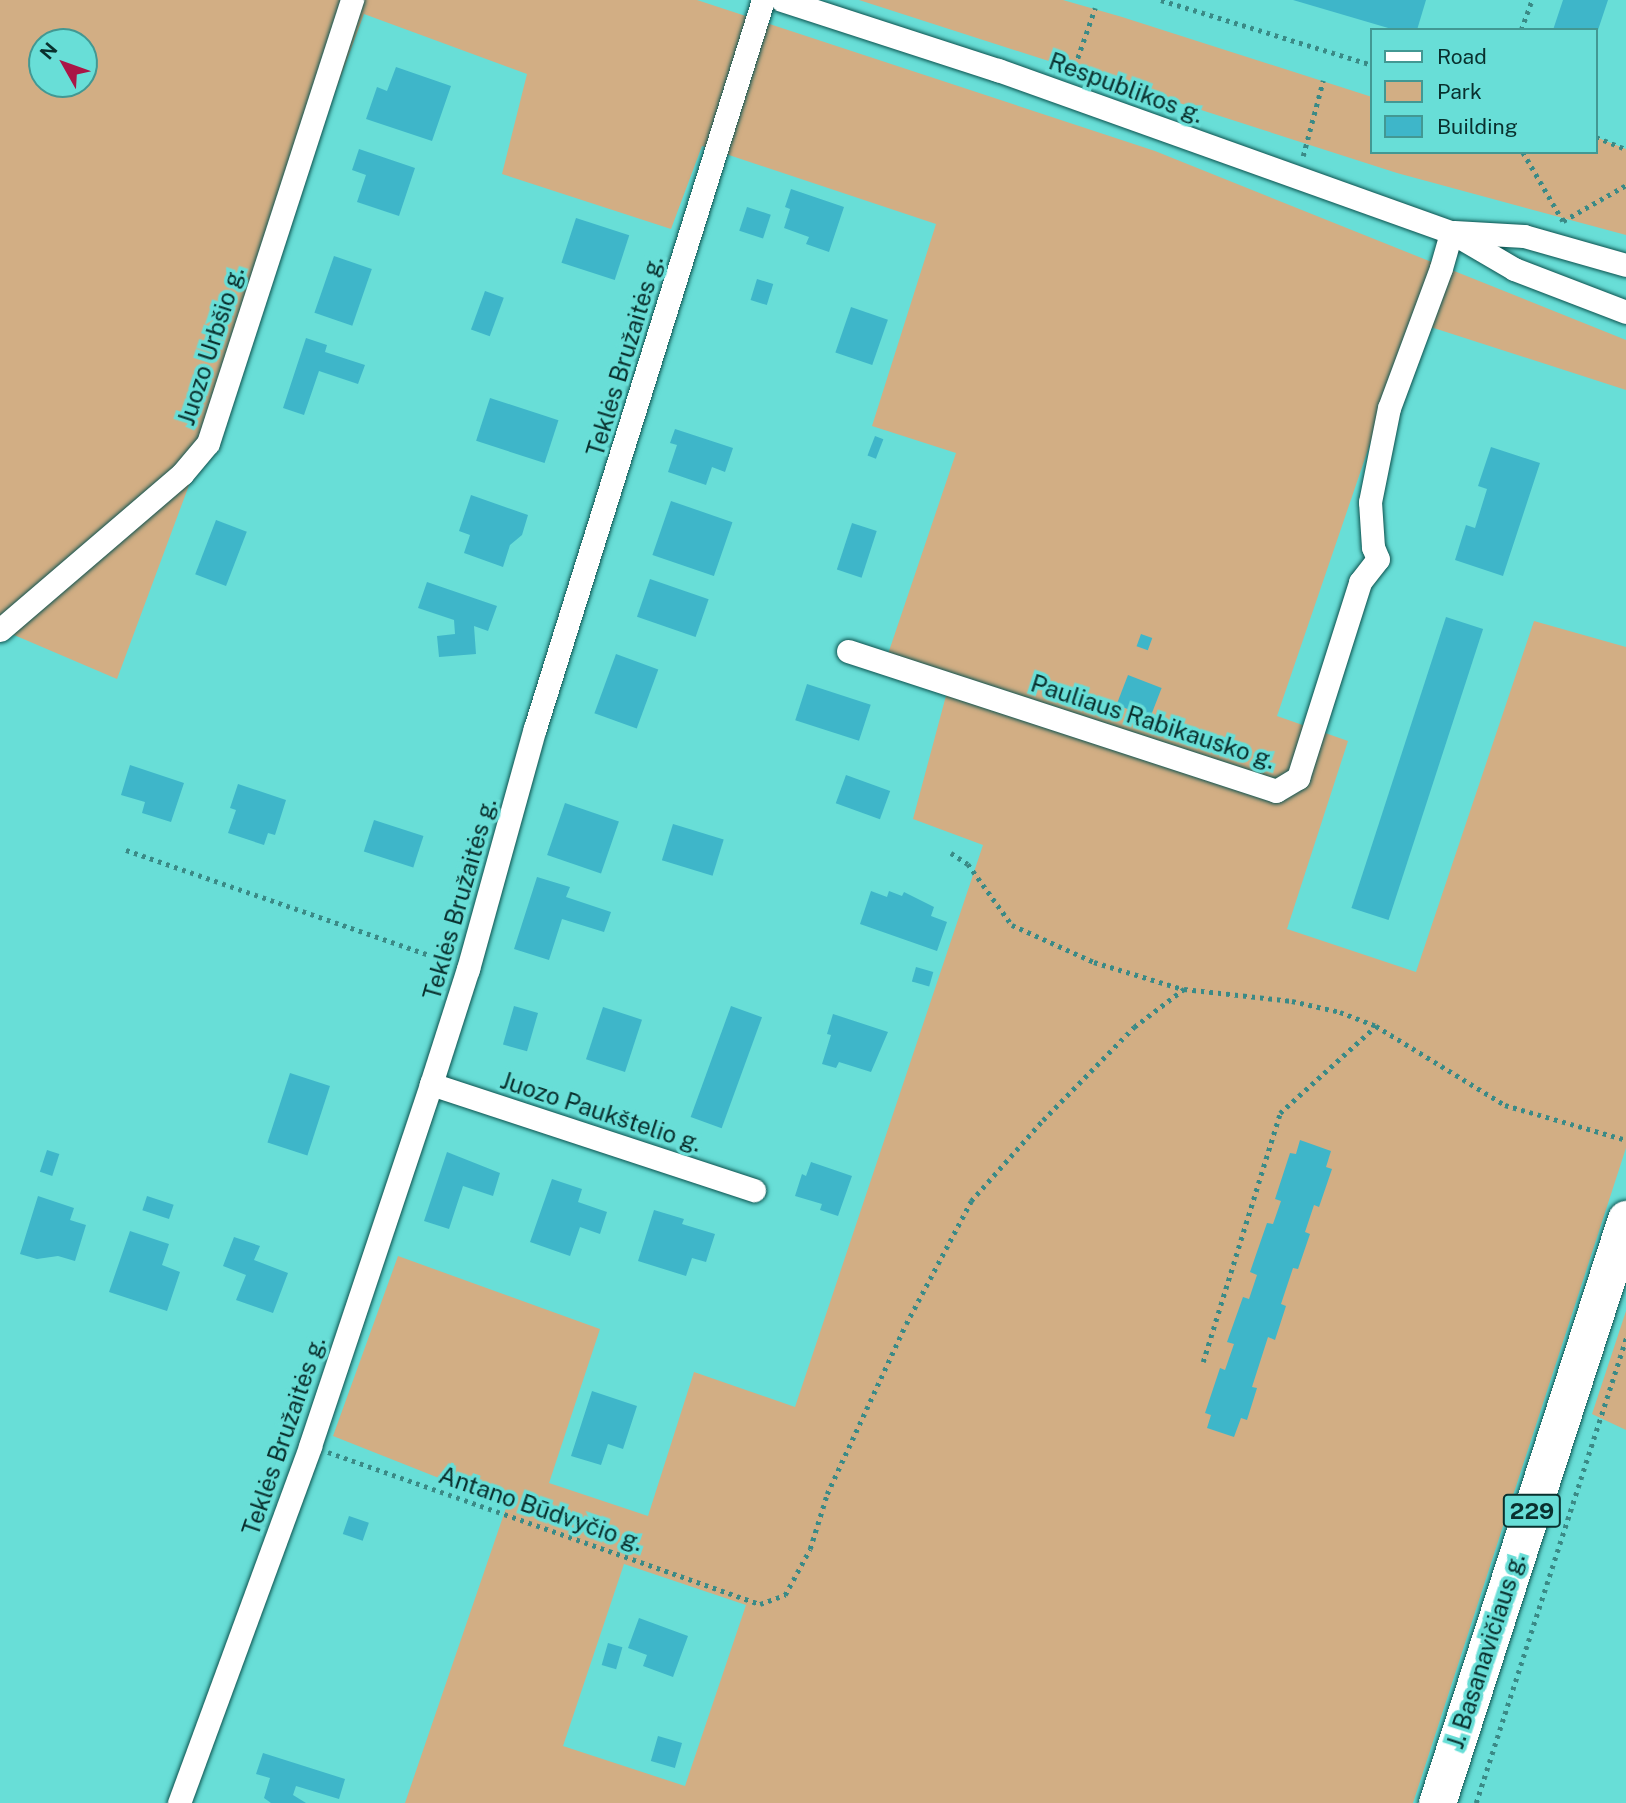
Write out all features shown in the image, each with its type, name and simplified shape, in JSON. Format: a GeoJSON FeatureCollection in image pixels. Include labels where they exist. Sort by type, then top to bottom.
{"type":"FeatureCollection","features":[{"type":"Feature","properties":{"kind":"main road","name":"J. Basanavičiaus g."},"geometry":{"type":"LineString","coordinates":[[1437,1803],[1626,1219]]}},
{"type":"Feature","properties":{"kind":"street","name":"Juozo Urbšio g."},"geometry":{"type":"LineString","coordinates":[[0,630],[182,474],[208,443],[352,0]]}},
{"type":"Feature","properties":{"kind":"street","name":"Teklės Bružaitės g."},"geometry":{"type":"LineString","coordinates":[[179,1803],[310,1446],[431,1084],[468,969],[534,729],[763,0]]}},
{"type":"Feature","properties":{"kind":"street","name":"Respublikos g."},"geometry":{"type":"LineString","coordinates":[[782,0],[1065,94],[1451,232],[1514,269],[1626,312]]}},
{"type":"Feature","properties":{"kind":"street","name":"Respublikos g."},"geometry":{"type":"LineString","coordinates":[[1451,232],[1524,236],[1626,265]]}},
{"type":"Feature","properties":{"kind":"street","name":"Pauliaus Rabikausko g."},"geometry":{"type":"LineString","coordinates":[[848,651],[1276,791],[1298,778],[1360,582],[1378,559],[1373,547],[1370,502],[1390,408],[1441,268],[1451,232]]}},
{"type":"Feature","properties":{"kind":"street","name":"Juozo Paukštelio g."},"geometry":{"type":"LineString","coordinates":[[431,1084],[754,1190]]}},
{"type":"Feature","properties":{"kind":"path"},"geometry":{"type":"LineString","coordinates":[[1161,0],[1370,64]]}},
{"type":"Feature","properties":{"kind":"path"},"geometry":{"type":"LineString","coordinates":[[1522,28],[1532,0]]}},
{"type":"Feature","properties":{"kind":"path"},"geometry":{"type":"LineString","coordinates":[[1065,94],[1095,8]]}},
{"type":"Feature","properties":{"kind":"path"},"geometry":{"type":"LineString","coordinates":[[1297,177],[1323,81]]}},
{"type":"Feature","properties":{"kind":"path"},"geometry":{"type":"LineString","coordinates":[[1598,138],[1626,149]]}},
{"type":"Feature","properties":{"kind":"path"},"geometry":{"type":"LineString","coordinates":[[1524,154],[1563,221],[1626,185]]}},
{"type":"Feature","properties":{"kind":"path"},"geometry":{"type":"LineString","coordinates":[[127,850],[468,969]]}},
{"type":"Feature","properties":{"kind":"path"},"geometry":{"type":"LineString","coordinates":[[951,853],[968,863],[1012,925],[1094,962],[1184,989],[1292,1001],[1340,1012],[1376,1026],[1505,1105],[1626,1140]]}},
{"type":"Feature","properties":{"kind":"path","name":"Antano Būdvyčio g."},"geometry":{"type":"LineString","coordinates":[[310,1446],[760,1604],[785,1595],[810,1549],[827,1494],[905,1324],[971,1201],[1043,1120],[1134,1027],[1184,989]]}},
{"type":"Feature","properties":{"kind":"path"},"geometry":{"type":"LineString","coordinates":[[1203,1362],[1280,1113],[1376,1026]]}},
{"type":"Feature","properties":{"kind":"path"},"geometry":{"type":"LineString","coordinates":[[1476,1803],[1626,1338]]}},
{"type":"Feature","properties":{"kind":"green space"},"geometry":{"type":"Polygon","coordinates":[[[0,0],[697,0],[1155,151],[1626,340],[1626,390],[1412,321],[1277,716],[1348,741],[1287,929],[1416,972],[1534,621],[1626,647],[1626,1148],[1413,1803],[405,1803],[507,1505],[333,1436],[398,1256],[600,1329],[549,1483],[648,1516],[694,1372],[795,1407],[983,845],[913,819],[947,692],[888,654],[956,453],[872,426],[936,224],[702,146],[671,229],[502,174],[527,74],[364,14],[117,679],[0,629],[0,0]],[[624,1564],[563,1746],[685,1786],[746,1605],[624,1564]]]}},
{"type":"Feature","properties":{"kind":"green space"},"geometry":{"type":"Polygon","coordinates":[[[859,0],[1063,0],[1122,17],[1370,96],[1370,154],[1598,154],[1598,138],[1626,149],[1626,235],[1397,173],[859,0]]]}},
{"type":"Feature","properties":{"kind":"green space"},"geometry":{"type":"Polygon","coordinates":[[[1626,1311],[1626,1430],[1592,1414],[1626,1311]]]}},
{"type":"Feature","properties":{"kind":"building"},"geometry":{"type":"Polygon","coordinates":[[[1293,0],[1426,0],[1418,28],[1388,28],[1293,0]]]}},
{"type":"Feature","properties":{"kind":"building"},"geometry":{"type":"Polygon","coordinates":[[[1563,0],[1608,0],[1598,30],[1554,28],[1563,0]]]}},
{"type":"Feature","properties":{"kind":"building"},"geometry":{"type":"Polygon","coordinates":[[[396,67],[451,86],[432,141],[366,119],[377,87],[387,91],[396,67]]]}},
{"type":"Feature","properties":{"kind":"building"},"geometry":{"type":"Polygon","coordinates":[[[359,149],[415,168],[399,216],[357,202],[366,175],[352,170],[359,149]]]}},
{"type":"Feature","properties":{"kind":"building"},"geometry":{"type":"Polygon","coordinates":[[[791,189],[844,207],[829,252],[806,244],[809,237],[784,228],[790,209],[785,207],[791,189]]]}},
{"type":"Feature","properties":{"kind":"building"},"geometry":{"type":"Polygon","coordinates":[[[747,207],[771,215],[763,239],[739,231],[747,207]]]}},
{"type":"Feature","properties":{"kind":"building"},"geometry":{"type":"Polygon","coordinates":[[[576,218],[629,235],[615,280],[561,263],[576,218]]]}},
{"type":"Feature","properties":{"kind":"building"},"geometry":{"type":"Polygon","coordinates":[[[334,256],[372,269],[352,326],[314,313],[334,256]]]}},
{"type":"Feature","properties":{"kind":"building"},"geometry":{"type":"Polygon","coordinates":[[[757,279],[773,284],[767,305],[751,300],[757,279]]]}},
{"type":"Feature","properties":{"kind":"building"},"geometry":{"type":"Polygon","coordinates":[[[485,291],[504,298],[490,336],[471,330],[485,291]]]}},
{"type":"Feature","properties":{"kind":"building"},"geometry":{"type":"Polygon","coordinates":[[[851,307],[888,320],[872,365],[835,352],[851,307]]]}},
{"type":"Feature","properties":{"kind":"building"},"geometry":{"type":"Polygon","coordinates":[[[306,338],[327,345],[325,352],[365,365],[358,384],[319,371],[304,415],[283,408],[306,338]]]}},
{"type":"Feature","properties":{"kind":"building"},"geometry":{"type":"Polygon","coordinates":[[[490,398],[558,420],[545,463],[476,441],[490,398]]]}},
{"type":"Feature","properties":{"kind":"building"},"geometry":{"type":"Polygon","coordinates":[[[675,429],[733,448],[725,472],[712,467],[706,485],[668,472],[677,445],[670,443],[675,429]]]}},
{"type":"Feature","properties":{"kind":"building"},"geometry":{"type":"Polygon","coordinates":[[[875,436],[883,439],[876,459],[867,456],[875,436]]]}},
{"type":"Feature","properties":{"kind":"building"},"geometry":{"type":"Polygon","coordinates":[[[1491,447],[1540,463],[1503,576],[1455,560],[1466,525],[1475,528],[1487,489],[1478,486],[1491,447]]]}},
{"type":"Feature","properties":{"kind":"building"},"geometry":{"type":"Polygon","coordinates":[[[471,495],[528,515],[522,535],[510,545],[503,567],[464,553],[470,535],[459,531],[471,495]]]}},
{"type":"Feature","properties":{"kind":"building"},"geometry":{"type":"Polygon","coordinates":[[[671,501],[732,522],[714,576],[652,555],[671,501]]]}},
{"type":"Feature","properties":{"kind":"building"},"geometry":{"type":"Polygon","coordinates":[[[216,520],[247,532],[226,586],[195,574],[216,520]]]}},
{"type":"Feature","properties":{"kind":"building"},"geometry":{"type":"Polygon","coordinates":[[[852,523],[877,531],[862,578],[837,570],[852,523]]]}},
{"type":"Feature","properties":{"kind":"building"},"geometry":{"type":"Polygon","coordinates":[[[650,579],[709,599],[696,637],[637,617],[650,579]]]}},
{"type":"Feature","properties":{"kind":"building"},"geometry":{"type":"Polygon","coordinates":[[[427,582],[497,606],[488,631],[474,626],[476,654],[439,657],[437,636],[455,634],[454,620],[418,608],[427,582]]]}},
{"type":"Feature","properties":{"kind":"building"},"geometry":{"type":"Polygon","coordinates":[[[1446,617],[1483,629],[1389,920],[1351,908],[1446,617]]]}},
{"type":"Feature","properties":{"kind":"building"},"geometry":{"type":"Polygon","coordinates":[[[1141,634],[1152,638],[1148,650],[1137,646],[1141,634]]]}},
{"type":"Feature","properties":{"kind":"building"},"geometry":{"type":"Polygon","coordinates":[[[616,654],[658,669],[637,729],[594,713],[616,654]]]}},
{"type":"Feature","properties":{"kind":"building"},"geometry":{"type":"Polygon","coordinates":[[[1128,675],[1162,688],[1150,718],[1117,705],[1128,675]]]}},
{"type":"Feature","properties":{"kind":"building"},"geometry":{"type":"Polygon","coordinates":[[[807,684],[871,705],[859,741],[795,720],[807,684]]]}},
{"type":"Feature","properties":{"kind":"building"},"geometry":{"type":"Polygon","coordinates":[[[130,765],[184,783],[171,822],[142,813],[145,802],[121,795],[130,765]]]}},
{"type":"Feature","properties":{"kind":"building"},"geometry":{"type":"Polygon","coordinates":[[[846,775],[890,791],[880,819],[836,803],[846,775]]]}},
{"type":"Feature","properties":{"kind":"building"},"geometry":{"type":"Polygon","coordinates":[[[238,784],[286,800],[275,835],[268,833],[264,845],[228,833],[236,810],[230,808],[238,784]]]}},
{"type":"Feature","properties":{"kind":"building"},"geometry":{"type":"Polygon","coordinates":[[[565,803],[619,822],[601,874],[547,855],[565,803]]]}},
{"type":"Feature","properties":{"kind":"building"},"geometry":{"type":"Polygon","coordinates":[[[374,820],[423,836],[413,867],[364,851],[374,820]]]}},
{"type":"Feature","properties":{"kind":"building"},"geometry":{"type":"Polygon","coordinates":[[[673,824],[724,839],[713,876],[662,860],[673,824]]]}},
{"type":"Feature","properties":{"kind":"building"},"geometry":{"type":"Polygon","coordinates":[[[537,877],[570,887],[566,897],[611,912],[604,932],[562,919],[549,960],[514,949],[537,877]]]}},
{"type":"Feature","properties":{"kind":"building"},"geometry":{"type":"Polygon","coordinates":[[[871,891],[887,897],[889,891],[902,896],[904,892],[934,907],[931,916],[947,922],[937,951],[860,924],[871,891]]]}},
{"type":"Feature","properties":{"kind":"building"},"geometry":{"type":"Polygon","coordinates":[[[916,967],[933,972],[929,986],[912,981],[916,967]]]}},
{"type":"Feature","properties":{"kind":"building"},"geometry":{"type":"Polygon","coordinates":[[[514,1006],[538,1013],[527,1051],[503,1044],[514,1006]]]}},
{"type":"Feature","properties":{"kind":"building"},"geometry":{"type":"Polygon","coordinates":[[[731,1006],[762,1017],[722,1128],[691,1117],[731,1006]]]}},
{"type":"Feature","properties":{"kind":"building"},"geometry":{"type":"Polygon","coordinates":[[[603,1007],[642,1020],[625,1072],[586,1059],[603,1007]]]}},
{"type":"Feature","properties":{"kind":"building"},"geometry":{"type":"Polygon","coordinates":[[[833,1014],[888,1032],[871,1072],[839,1062],[836,1068],[822,1064],[831,1035],[827,1034],[833,1014]]]}},
{"type":"Feature","properties":{"kind":"building"},"geometry":{"type":"Polygon","coordinates":[[[290,1073],[330,1086],[307,1155],[267,1142],[290,1073]]]}},
{"type":"Feature","properties":{"kind":"building"},"geometry":{"type":"Polygon","coordinates":[[[1300,1140],[1331,1151],[1326,1167],[1332,1169],[1319,1207],[1314,1205],[1305,1232],[1310,1234],[1298,1269],[1293,1268],[1281,1304],[1286,1306],[1275,1340],[1268,1337],[1252,1387],[1257,1388],[1247,1420],[1241,1418],[1234,1437],[1207,1428],[1211,1415],[1205,1413],[1220,1368],[1225,1370],[1234,1344],[1227,1342],[1243,1297],[1249,1299],[1257,1275],[1250,1272],[1267,1223],[1273,1224],[1281,1201],[1275,1199],[1290,1153],[1296,1154],[1300,1140]]]}},
{"type":"Feature","properties":{"kind":"building"},"geometry":{"type":"Polygon","coordinates":[[[47,1150],[59,1154],[52,1176],[40,1172],[47,1150]]]}},
{"type":"Feature","properties":{"kind":"building"},"geometry":{"type":"Polygon","coordinates":[[[447,1152],[500,1173],[493,1196],[463,1186],[449,1229],[424,1221],[447,1152]]]}},
{"type":"Feature","properties":{"kind":"building"},"geometry":{"type":"Polygon","coordinates":[[[811,1162],[852,1176],[838,1216],[820,1210],[822,1204],[795,1196],[802,1174],[806,1176],[811,1162]]]}},
{"type":"Feature","properties":{"kind":"building"},"geometry":{"type":"Polygon","coordinates":[[[552,1179],[582,1189],[578,1202],[607,1212],[600,1234],[580,1227],[570,1256],[530,1242],[552,1179]]]}},
{"type":"Feature","properties":{"kind":"building"},"geometry":{"type":"Polygon","coordinates":[[[38,1196],[74,1208],[70,1220],[86,1225],[75,1261],[58,1256],[37,1259],[20,1254],[38,1196]]]}},
{"type":"Feature","properties":{"kind":"building"},"geometry":{"type":"Polygon","coordinates":[[[147,1196],[174,1205],[169,1219],[142,1210],[147,1196]]]}},
{"type":"Feature","properties":{"kind":"building"},"geometry":{"type":"Polygon","coordinates":[[[654,1210],[684,1219],[682,1224],[715,1234],[706,1262],[692,1258],[686,1276],[638,1261],[654,1210]]]}},
{"type":"Feature","properties":{"kind":"building"},"geometry":{"type":"Polygon","coordinates":[[[130,1231],[169,1244],[162,1265],[180,1272],[167,1311],[109,1292],[130,1231]]]}},
{"type":"Feature","properties":{"kind":"building"},"geometry":{"type":"Polygon","coordinates":[[[234,1237],[260,1246],[254,1260],[288,1273],[273,1313],[236,1300],[246,1275],[223,1266],[234,1237]]]}},
{"type":"Feature","properties":{"kind":"building"},"geometry":{"type":"Polygon","coordinates":[[[592,1391],[637,1406],[623,1449],[608,1444],[601,1465],[571,1456],[592,1391]]]}},
{"type":"Feature","properties":{"kind":"building"},"geometry":{"type":"Polygon","coordinates":[[[349,1516],[369,1523],[363,1541],[343,1534],[349,1516]]]}},
{"type":"Feature","properties":{"kind":"building"},"geometry":{"type":"Polygon","coordinates":[[[639,1618],[688,1636],[673,1677],[643,1666],[647,1655],[628,1648],[639,1618]]]}},
{"type":"Feature","properties":{"kind":"building"},"geometry":{"type":"Polygon","coordinates":[[[608,1643],[622,1647],[616,1669],[602,1665],[608,1643]]]}},
{"type":"Feature","properties":{"kind":"building"},"geometry":{"type":"Polygon","coordinates":[[[658,1736],[682,1743],[675,1768],[651,1761],[658,1736]]]}},
{"type":"Feature","properties":{"kind":"building"},"geometry":{"type":"Polygon","coordinates":[[[263,1753],[345,1779],[339,1799],[296,1786],[293,1795],[306,1803],[271,1803],[264,1798],[270,1778],[256,1774],[263,1753]]]}}]}
